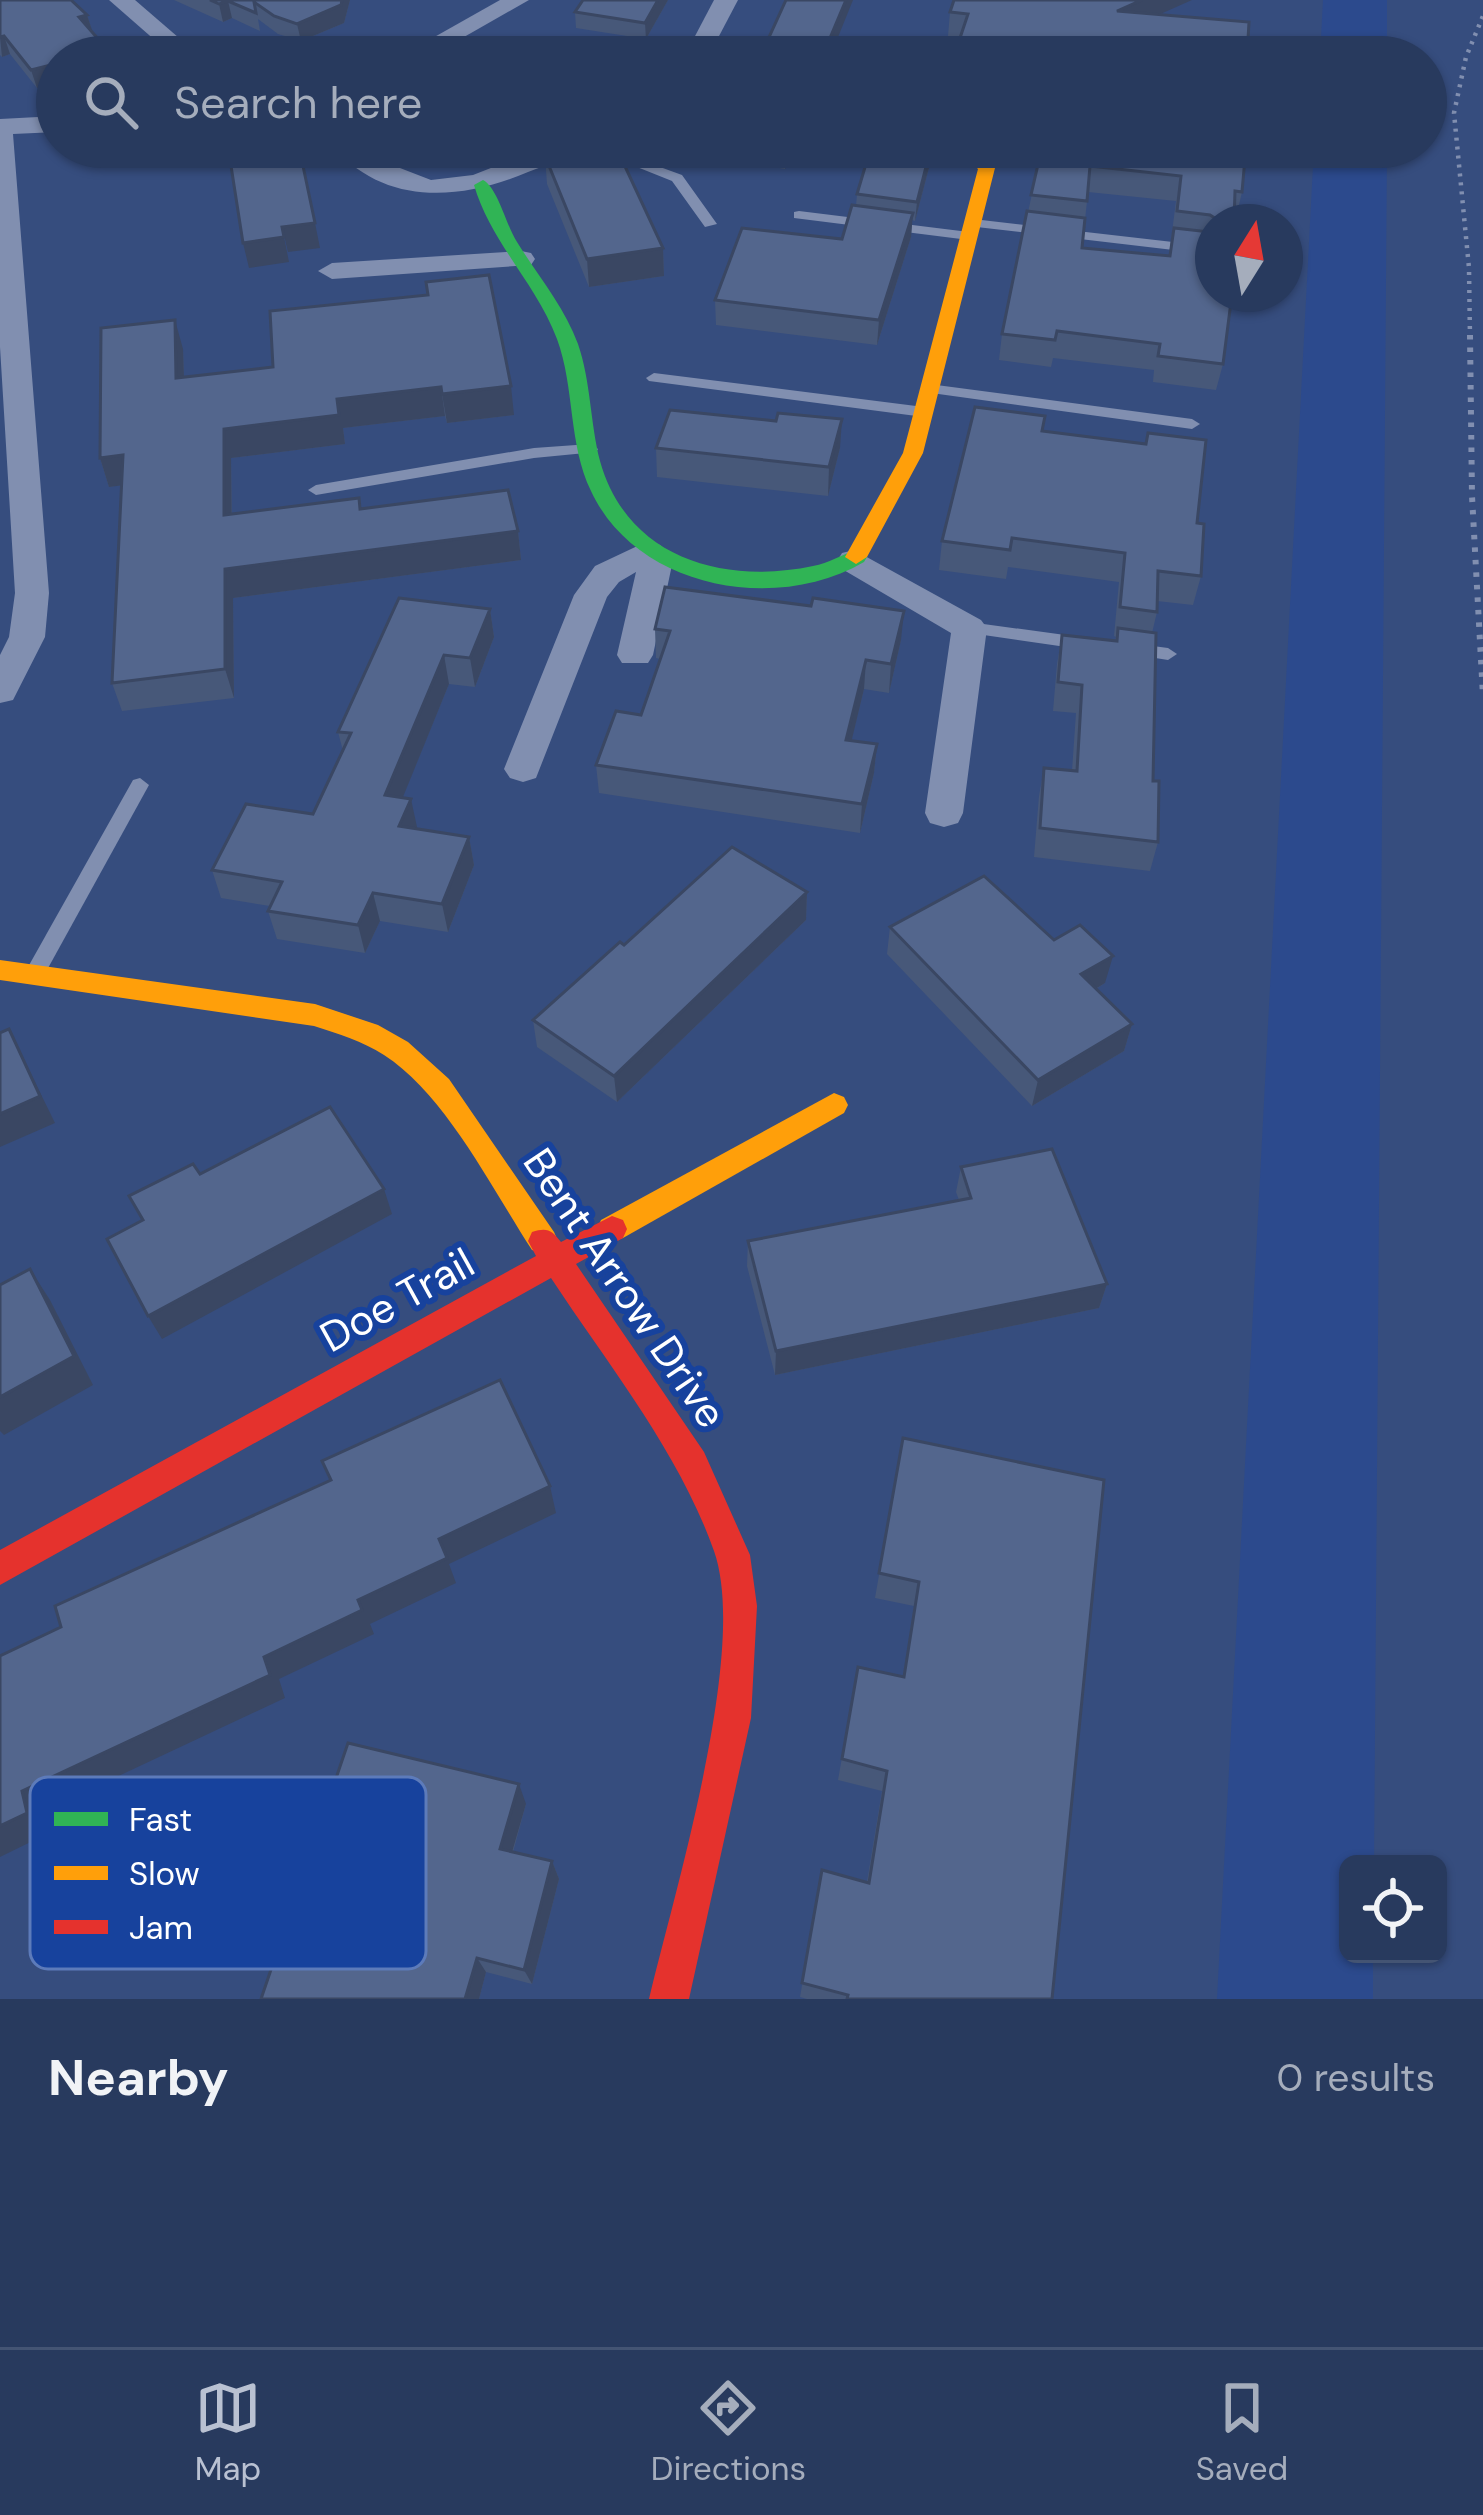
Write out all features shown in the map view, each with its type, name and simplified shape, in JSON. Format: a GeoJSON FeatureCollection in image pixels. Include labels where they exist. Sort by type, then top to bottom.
{"type":"FeatureCollection","features":[{"type":"Feature","properties":{"kind":"street"},"geometry":{"type":"LineString","coordinates":[[121,0],[164,36]]}},
{"type":"Feature","properties":{"kind":"street"},"geometry":{"type":"LineString","coordinates":[[450,36],[517,0]]}},
{"type":"Feature","properties":{"kind":"street"},"geometry":{"type":"LineString","coordinates":[[707,36],[726,0]]}},
{"type":"Feature","properties":{"kind":"street"},"geometry":{"type":"LineString","coordinates":[[0,691],[18,660],[32,615],[13,502],[0,130],[36,126]]}},
{"type":"Feature","properties":{"kind":"street"},"geometry":{"type":"LineString","coordinates":[[373,168],[410,184],[444,189],[483,185],[520,168]]}},
{"type":"Feature","properties":{"kind":"street"},"geometry":{"type":"LineString","coordinates":[[854,562],[913,453],[987,168]]}},
{"type":"Feature","properties":{"kind":"street"},"geometry":{"type":"LineString","coordinates":[[483,185],[484,208],[565,333],[595,477],[617,523],[652,556],[732,581],[784,579],[854,562],[969,628],[944,812]]}},
{"type":"Feature","properties":{"kind":"street"},"geometry":{"type":"LineString","coordinates":[[332,271],[521,259]]}},
{"type":"Feature","properties":{"kind":"street"},"geometry":{"type":"LineString","coordinates":[[635,655],[652,556]]}},
{"type":"Feature","properties":{"kind":"street"},"geometry":{"type":"LineString","coordinates":[[523,769],[591,596],[607,574],[652,556]]}},
{"type":"Feature","properties":{"kind":"street","name":"Bent Arrow Drive"},"geometry":{"type":"LineString","coordinates":[[0,970],[315,1015],[349,1022],[404,1050],[439,1088],[708,1492],[732,1552],[741,1604],[742,1658],[734,1714],[669,1999]]}},
{"type":"Feature","properties":{"kind":"street","name":"Doe Trail"},"geometry":{"type":"LineString","coordinates":[[0,1568],[834,1106]]}},
{"type":"Feature","properties":{"kind":"lane"},"geometry":{"type":"LineString","coordinates":[[650,168],[677,178],[710,224]]}},
{"type":"Feature","properties":{"kind":"lane"},"geometry":{"type":"LineString","coordinates":[[799,215],[1195,248]]}},
{"type":"Feature","properties":{"kind":"lane"},"geometry":{"type":"LineString","coordinates":[[654,378],[1192,424]]}},
{"type":"Feature","properties":{"kind":"lane"},"geometry":{"type":"LineString","coordinates":[[316,490],[591,448]]}},
{"type":"Feature","properties":{"kind":"lane"},"geometry":{"type":"LineString","coordinates":[[969,628],[1168,654]]}},
{"type":"Feature","properties":{"kind":"lane"},"geometry":{"type":"LineString","coordinates":[[34,973],[140,785]]}},
{"type":"Feature","properties":{"kind":"path"},"geometry":{"type":"LineString","coordinates":[[1483,16],[1466,58],[1454,113],[1468,268],[1472,496],[1483,696]]}},
{"type":"Feature","properties":{"kind":"water"},"geometry":{"type":"Polygon","coordinates":[[[1323,0],[1387,0],[1387,36],[1321,36],[1323,0]]]}},
{"type":"Feature","properties":{"kind":"water"},"geometry":{"type":"Polygon","coordinates":[[[1313,168],[1387,168],[1374,1855],[1339,1855],[1339,1963],[1373,1963],[1373,1999],[1217,1999],[1313,168]]]}},
{"type":"Feature","properties":{"kind":"building"},"geometry":{"type":"Polygon","coordinates":[[[0,0],[71,0],[87,15],[79,17],[96,36],[36,36],[36,69],[31,70],[4,36],[0,37],[0,0]]]}},
{"type":"Feature","properties":{"kind":"building"},"geometry":{"type":"Polygon","coordinates":[[[210,0],[342,0],[341,5],[297,24],[254,2],[256,13],[228,1],[210,0]]]}},
{"type":"Feature","properties":{"kind":"building"},"geometry":{"type":"Polygon","coordinates":[[[583,0],[658,0],[645,23],[575,12],[583,0]]]}},
{"type":"Feature","properties":{"kind":"building"},"geometry":{"type":"Polygon","coordinates":[[[786,0],[846,0],[831,36],[770,36],[786,0]]]}},
{"type":"Feature","properties":{"kind":"building"},"geometry":{"type":"Polygon","coordinates":[[[954,0],[1142,0],[1117,11],[1249,22],[1248,36],[961,36],[968,14],[950,12],[954,0]]]}},
{"type":"Feature","properties":{"kind":"building"},"geometry":{"type":"Polygon","coordinates":[[[231,168],[303,168],[315,223],[282,227],[284,237],[243,243],[231,168]]]}},
{"type":"Feature","properties":{"kind":"building"},"geometry":{"type":"Polygon","coordinates":[[[550,168],[626,168],[663,248],[587,259],[550,168]]]}},
{"type":"Feature","properties":{"kind":"building"},"geometry":{"type":"Polygon","coordinates":[[[865,168],[926,168],[917,202],[857,194],[865,168]]]}},
{"type":"Feature","properties":{"kind":"building"},"geometry":{"type":"Polygon","coordinates":[[[1037,168],[1090,168],[1087,201],[1031,195],[1037,168]]]}},
{"type":"Feature","properties":{"kind":"building"},"geometry":{"type":"Polygon","coordinates":[[[1108,168],[1244,168],[1242,192],[1235,191],[1235,204],[1195,204],[1195,213],[1177,211],[1181,176],[1108,168]]]}},
{"type":"Feature","properties":{"kind":"building"},"geometry":{"type":"Polygon","coordinates":[[[852,205],[913,213],[879,320],[715,300],[742,228],[842,239],[852,205]]]}},
{"type":"Feature","properties":{"kind":"building"},"geometry":{"type":"Polygon","coordinates":[[[1027,211],[1085,218],[1082,248],[1170,256],[1174,228],[1195,230],[1195,312],[1230,312],[1223,364],[1158,356],[1160,344],[1057,331],[1055,340],[1002,334],[1027,211]]]}},
{"type":"Feature","properties":{"kind":"building"},"geometry":{"type":"Polygon","coordinates":[[[489,275],[511,386],[442,394],[441,387],[337,399],[339,415],[224,429],[224,515],[359,498],[360,509],[508,490],[518,531],[225,569],[225,669],[112,683],[123,455],[100,458],[101,328],[175,320],[176,378],[273,367],[270,311],[428,295],[426,282],[489,275]]]}},
{"type":"Feature","properties":{"kind":"building"},"geometry":{"type":"Polygon","coordinates":[[[975,407],[1045,416],[1042,431],[1146,444],[1148,433],[1206,440],[1197,523],[1204,524],[1201,576],[1158,571],[1157,612],[1120,607],[1125,553],[1012,538],[1010,550],[942,541],[975,407]]]}},
{"type":"Feature","properties":{"kind":"building"},"geometry":{"type":"Polygon","coordinates":[[[670,410],[776,421],[778,413],[842,419],[829,467],[656,448],[670,410]]]}},
{"type":"Feature","properties":{"kind":"building"},"geometry":{"type":"Polygon","coordinates":[[[665,587],[811,606],[813,598],[904,611],[891,664],[866,660],[846,740],[877,744],[862,804],[596,765],[616,711],[641,715],[670,631],[655,629],[665,587]]]}},
{"type":"Feature","properties":{"kind":"building"},"geometry":{"type":"Polygon","coordinates":[[[399,598],[490,609],[470,658],[444,655],[385,795],[411,799],[399,826],[469,837],[442,904],[373,893],[358,925],[268,911],[282,882],[212,870],[246,804],[313,814],[351,733],[338,732],[399,598]]]}},
{"type":"Feature","properties":{"kind":"building"},"geometry":{"type":"Polygon","coordinates":[[[1118,628],[1156,633],[1153,781],[1159,781],[1158,842],[1040,828],[1044,768],[1077,771],[1082,685],[1058,682],[1062,635],[1117,641],[1118,628]]]}},
{"type":"Feature","properties":{"kind":"building"},"geometry":{"type":"Polygon","coordinates":[[[732,847],[807,892],[614,1076],[533,1020],[620,942],[624,945],[732,847]]]}},
{"type":"Feature","properties":{"kind":"building"},"geometry":{"type":"Polygon","coordinates":[[[984,876],[1054,940],[1080,925],[1113,956],[1081,974],[1132,1024],[1038,1080],[890,927],[984,876]]]}},
{"type":"Feature","properties":{"kind":"building"},"geometry":{"type":"Polygon","coordinates":[[[9,1029],[40,1096],[0,1114],[0,1033],[9,1029]]]}},
{"type":"Feature","properties":{"kind":"building"},"geometry":{"type":"Polygon","coordinates":[[[330,1107],[384,1189],[148,1316],[107,1239],[143,1220],[129,1196],[193,1164],[200,1174],[330,1107]]]}},
{"type":"Feature","properties":{"kind":"building"},"geometry":{"type":"Polygon","coordinates":[[[1052,1149],[1107,1284],[776,1351],[748,1241],[971,1198],[961,1167],[1052,1149]]]}},
{"type":"Feature","properties":{"kind":"building"},"geometry":{"type":"Polygon","coordinates":[[[30,1269],[74,1356],[0,1397],[0,1285],[30,1269]]]}},
{"type":"Feature","properties":{"kind":"building"},"geometry":{"type":"Polygon","coordinates":[[[500,1380],[550,1486],[439,1539],[447,1558],[358,1600],[362,1610],[264,1657],[270,1675],[52,1777],[30,1777],[30,1787],[22,1791],[27,1813],[0,1826],[0,1656],[61,1627],[55,1606],[331,1480],[322,1461],[500,1380]]]}},
{"type":"Feature","properties":{"kind":"building"},"geometry":{"type":"Polygon","coordinates":[[[903,1438],[1104,1480],[1052,1999],[847,1999],[848,1995],[802,1983],[822,1870],[869,1883],[887,1771],[842,1759],[858,1667],[904,1677],[919,1582],[879,1573],[903,1438]]]}},
{"type":"Feature","properties":{"kind":"building"},"geometry":{"type":"Polygon","coordinates":[[[348,1743],[519,1784],[500,1849],[552,1861],[524,1970],[477,1958],[465,1999],[261,1999],[271,1969],[426,1969],[426,1777],[336,1777],[348,1743]]]}},
{"type":"Feature","properties":{"kind":"traffic: fast"},"geometry":{"type":"LineString","coordinates":[[483,185],[498,226],[566,337],[591,464],[600,490],[630,533],[671,563],[722,578],[805,575],[856,557]]}},
{"type":"Feature","properties":{"kind":"traffic: slow"},"geometry":{"type":"LineString","coordinates":[[856,557],[913,453],[987,168]]}},
{"type":"Feature","properties":{"kind":"traffic: slow"},"geometry":{"type":"LineString","coordinates":[[0,970],[315,1015],[368,1033],[398,1050],[439,1087],[543,1241]]}},
{"type":"Feature","properties":{"kind":"traffic: slow"},"geometry":{"type":"LineString","coordinates":[[612,1229],[834,1105]]}},
{"type":"Feature","properties":{"kind":"traffic: jam"},"geometry":{"type":"LineString","coordinates":[[0,1568],[612,1229]]}},
{"type":"Feature","properties":{"kind":"traffic: jam"},"geometry":{"type":"LineString","coordinates":[[543,1241],[692,1463],[733,1555],[740,1606],[733,1718],[669,1999]]}}]}
